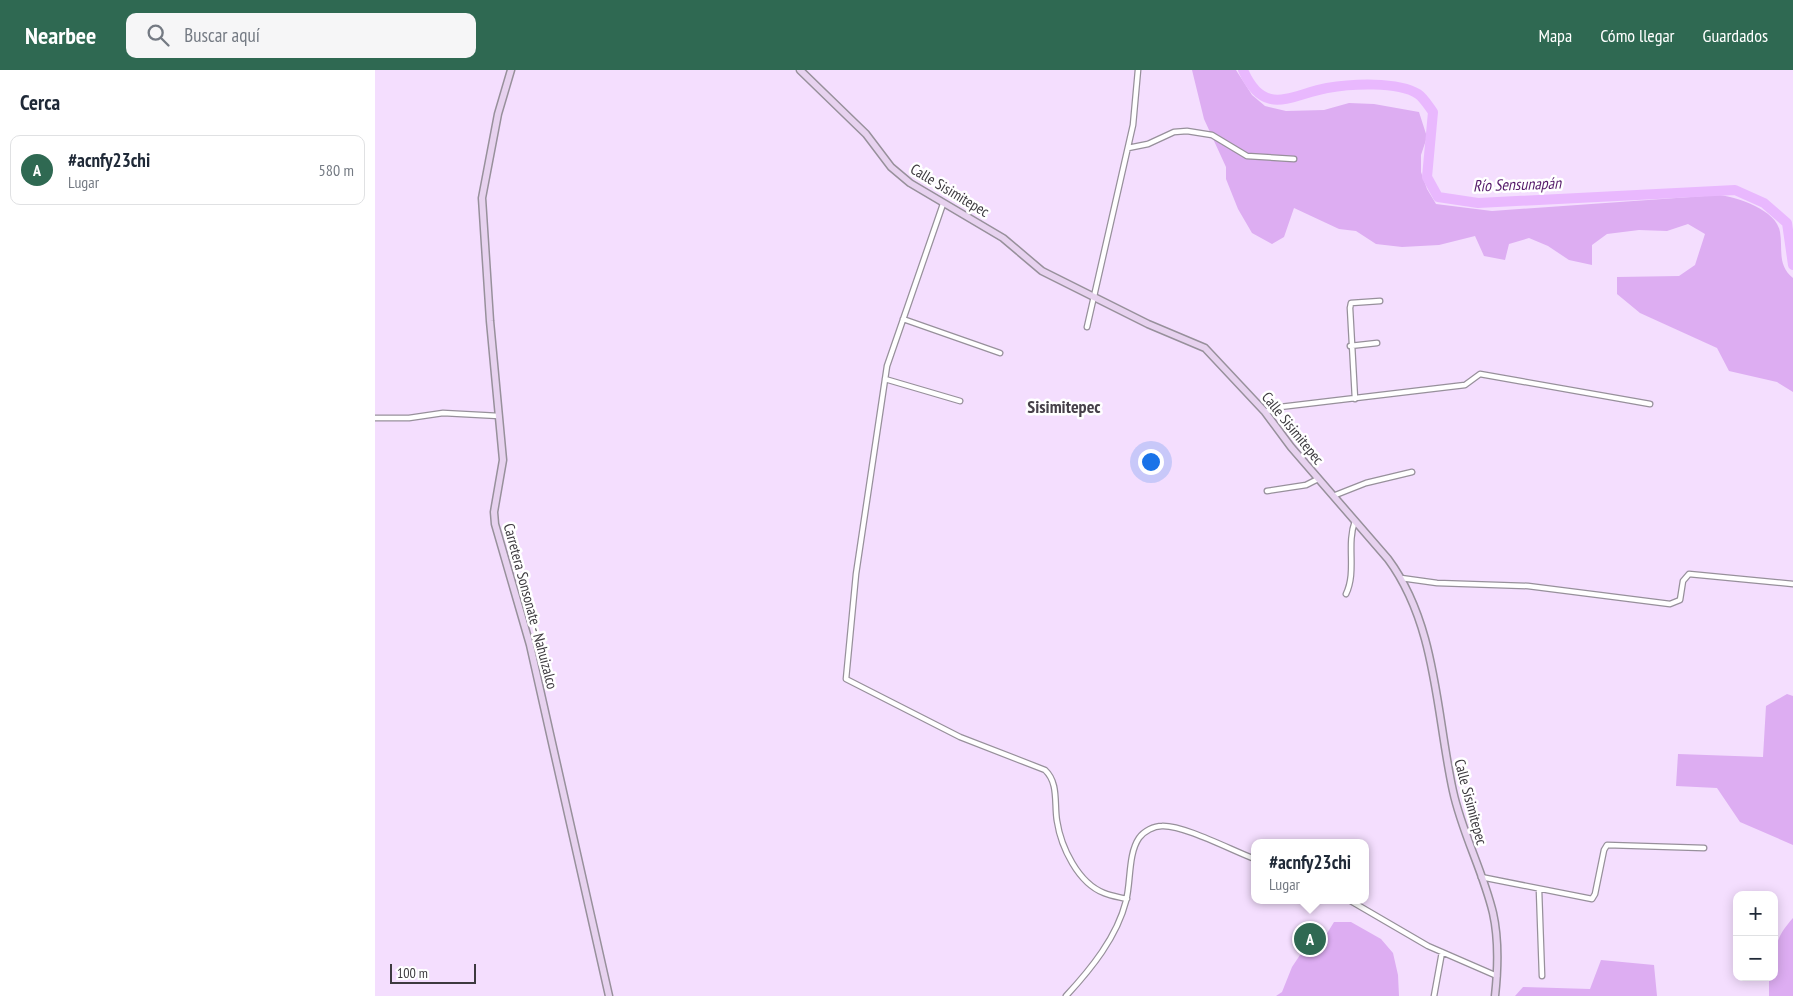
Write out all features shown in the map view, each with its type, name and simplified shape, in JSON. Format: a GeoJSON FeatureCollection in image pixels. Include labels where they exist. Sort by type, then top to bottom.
{"type":"FeatureCollection","features":[{"type":"Feature","properties":{"kind":"street","name":"Carretera Sonsonate - Nahuizalco"},"geometry":{"type":"LineString","coordinates":[[511,70],[498,114],[482,198],[490,321],[503,460],[495,524],[530,645],[609,996]]}},
{"type":"Feature","properties":{"kind":"street","name":"Calle Sisimitepec"},"geometry":{"type":"LineString","coordinates":[[800,70],[866,134],[891,167],[943,204],[1003,238],[1042,271],[1093,294],[1148,324],[1205,348],[1265,412],[1318,479],[1388,559],[1401,578],[1422,628],[1453,792],[1494,922],[1497,976],[1495,996]]}},
{"type":"Feature","properties":{"kind":"street"},"geometry":{"type":"LineString","coordinates":[[1087,327],[1133,125],[1138,70]]}},
{"type":"Feature","properties":{"kind":"street"},"geometry":{"type":"LineString","coordinates":[[1128,148],[1147,144],[1173,132],[1187,130],[1212,135],[1247,156],[1294,159]]}},
{"type":"Feature","properties":{"kind":"street"},"geometry":{"type":"LineString","coordinates":[[943,204],[903,319],[885,379],[854,587],[846,680],[959,738],[1045,770],[1052,776],[1061,840],[1072,863],[1087,883],[1103,893],[1127,899]]}},
{"type":"Feature","properties":{"kind":"street"},"geometry":{"type":"LineString","coordinates":[[1355,399],[1350,346],[1351,303],[1380,301]]}},
{"type":"Feature","properties":{"kind":"street"},"geometry":{"type":"LineString","coordinates":[[903,319],[1000,353]]}},
{"type":"Feature","properties":{"kind":"street"},"geometry":{"type":"LineString","coordinates":[[1350,346],[1377,343]]}},
{"type":"Feature","properties":{"kind":"street"},"geometry":{"type":"LineString","coordinates":[[1265,412],[1280,407],[1465,385],[1480,374],[1650,404]]}},
{"type":"Feature","properties":{"kind":"street"},"geometry":{"type":"LineString","coordinates":[[885,379],[960,401]]}},
{"type":"Feature","properties":{"kind":"street"},"geometry":{"type":"LineString","coordinates":[[375,418],[409,418],[443,413],[499,416]]}},
{"type":"Feature","properties":{"kind":"street"},"geometry":{"type":"LineString","coordinates":[[1333,496],[1366,483],[1412,472]]}},
{"type":"Feature","properties":{"kind":"street"},"geometry":{"type":"LineString","coordinates":[[1267,491],[1306,485],[1318,479]]}},
{"type":"Feature","properties":{"kind":"street"},"geometry":{"type":"LineString","coordinates":[[1346,594],[1350,585],[1352,536],[1355,521]]}},
{"type":"Feature","properties":{"kind":"street"},"geometry":{"type":"LineString","coordinates":[[1401,578],[1437,583],[1528,586],[1669,604],[1680,600],[1683,581],[1689,574],[1793,584]]}},
{"type":"Feature","properties":{"kind":"street"},"geometry":{"type":"LineString","coordinates":[[1066,996],[1086,975],[1111,938],[1127,899],[1134,852],[1139,838],[1150,829],[1162,826],[1177,828],[1251,857]]}},
{"type":"Feature","properties":{"kind":"street"},"geometry":{"type":"LineString","coordinates":[[1480,876],[1539,890],[1592,899],[1595,894],[1604,850],[1607,845],[1704,848]]}},
{"type":"Feature","properties":{"kind":"street"},"geometry":{"type":"LineString","coordinates":[[1539,890],[1542,976]]}},
{"type":"Feature","properties":{"kind":"street"},"geometry":{"type":"LineString","coordinates":[[1356,904],[1442,952],[1497,976]]}},
{"type":"Feature","properties":{"kind":"street"},"geometry":{"type":"LineString","coordinates":[[1434,996],[1442,952]]}},
{"type":"Feature","properties":{"kind":"shaded area"},"geometry":{"type":"Polygon","coordinates":[[[375,70],[1793,70],[1793,996],[375,996],[375,70]]]}},
{"type":"Feature","properties":{"kind":"shaded area"},"geometry":{"type":"Polygon","coordinates":[[[1192,70],[1236,70],[1252,95],[1265,106],[1286,111],[1324,110],[1349,103],[1374,104],[1419,112],[1427,137],[1421,155],[1421,172],[1427,189],[1436,204],[1492,211],[1719,195],[1755,206],[1772,217],[1777,224],[1780,232],[1783,262],[1788,273],[1793,278],[1793,392],[1777,382],[1729,371],[1717,348],[1640,313],[1617,294],[1617,277],[1679,276],[1695,265],[1705,234],[1688,224],[1667,231],[1639,230],[1607,234],[1592,245],[1592,265],[1569,260],[1548,246],[1529,238],[1509,244],[1505,260],[1484,256],[1475,236],[1439,245],[1402,247],[1376,244],[1356,231],[1339,229],[1294,208],[1284,237],[1272,244],[1252,233],[1238,209],[1226,179],[1226,167],[1204,119],[1192,70]]]}},
{"type":"Feature","properties":{"kind":"shaded area"},"geometry":{"type":"Polygon","coordinates":[[[1787,694],[1793,696],[1793,845],[1740,822],[1717,788],[1676,786],[1678,754],[1763,757],[1766,706],[1787,694]]]}},
{"type":"Feature","properties":{"kind":"shaded area"},"geometry":{"type":"Polygon","coordinates":[[[1793,918],[1793,996],[1769,996],[1769,981],[1778,981],[1778,941],[1793,918]]]}},
{"type":"Feature","properties":{"kind":"shaded area"},"geometry":{"type":"Polygon","coordinates":[[[1334,922],[1351,922],[1381,939],[1393,953],[1398,975],[1399,996],[1276,996],[1282,992],[1292,967],[1300,955],[1318,948],[1334,922]]]}},
{"type":"Feature","properties":{"kind":"shaded area"},"geometry":{"type":"Polygon","coordinates":[[[1601,960],[1654,965],[1657,996],[1515,996],[1523,987],[1590,989],[1601,960]]]}},
{"type":"Feature","properties":{"kind":"waterway","name":"Río Sensunapán"},"geometry":{"type":"LineString","coordinates":[[1243,70],[1251,85],[1260,94],[1269,99],[1279,100],[1327,88],[1348,85],[1386,85],[1399,87],[1418,94],[1433,112],[1427,177],[1438,197],[1478,203],[1735,190],[1764,203],[1787,223],[1793,265]]}},
{"type":"Feature","properties":{"kind":"place","name":"#acnfy23chi"},"geometry":{"type":"Point","coordinates":[1310,939]}},
{"type":"Feature","properties":{"kind":"district","name":"Sisimitepec"},"geometry":{"type":"Point","coordinates":[1064,406]}}]}
